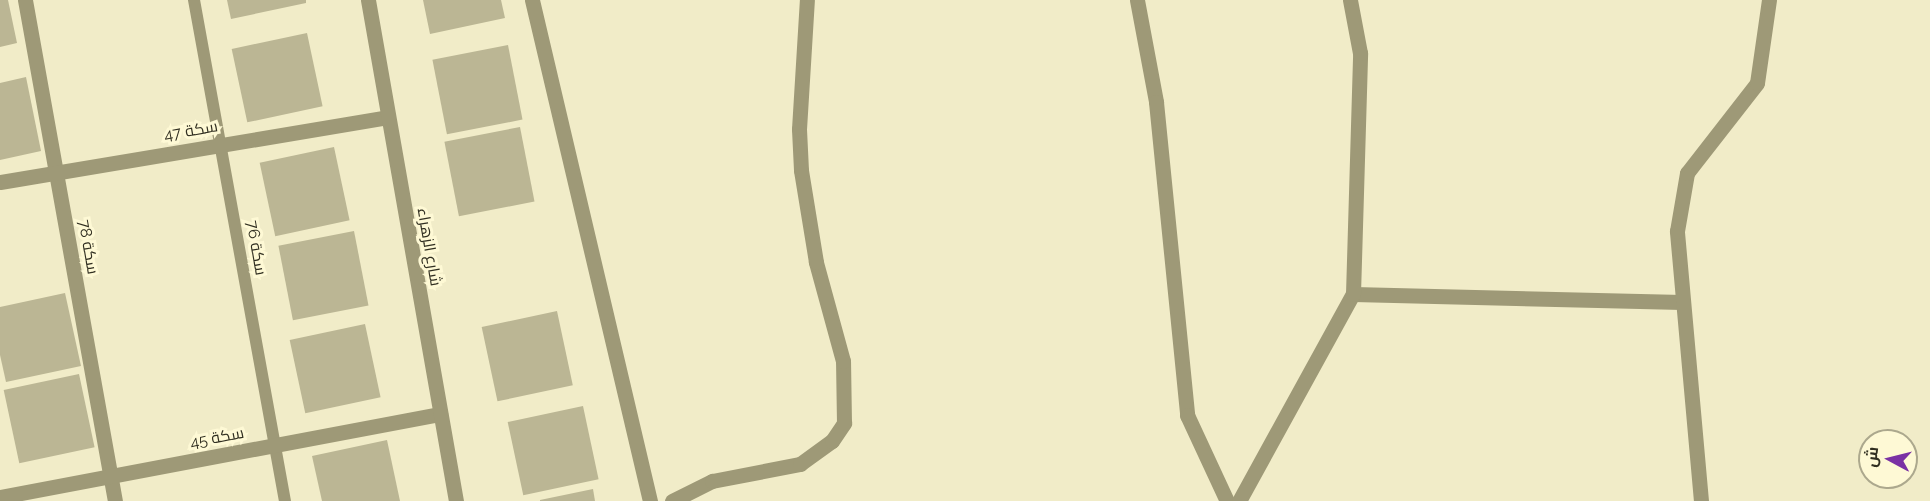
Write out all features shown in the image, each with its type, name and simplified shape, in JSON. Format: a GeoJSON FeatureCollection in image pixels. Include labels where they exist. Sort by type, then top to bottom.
{"type":"FeatureCollection","features":[{"type":"Feature","properties":{"kind":"street","name":"سكة 78"},"geometry":{"type":"LineString","coordinates":[[25,0],[115,501]]}},
{"type":"Feature","properties":{"kind":"street","name":"شارع الزهراء"},"geometry":{"type":"LineString","coordinates":[[368,0],[456,501]]}},
{"type":"Feature","properties":{"kind":"street"},"geometry":{"type":"LineString","coordinates":[[532,0],[650,501]]}},
{"type":"Feature","properties":{"kind":"street"},"geometry":{"type":"LineString","coordinates":[[672,501],[712,481],[800,464],[817,455],[844,423],[843,362],[816,262],[801,170],[799,129],[807,0]]}},
{"type":"Feature","properties":{"kind":"street"},"geometry":{"type":"LineString","coordinates":[[1137,0],[1156,102],[1187,415],[1227,501]]}},
{"type":"Feature","properties":{"kind":"street"},"geometry":{"type":"LineString","coordinates":[[1239,501],[1353,294],[1360,53],[1350,0]]}},
{"type":"Feature","properties":{"kind":"street"},"geometry":{"type":"LineString","coordinates":[[1701,501],[1677,231],[1687,173],[1757,83],[1769,0]]}},
{"type":"Feature","properties":{"kind":"street","name":"سكة 47"},"geometry":{"type":"LineString","coordinates":[[0,182],[388,117]]}},
{"type":"Feature","properties":{"kind":"street"},"geometry":{"type":"LineString","coordinates":[[1353,294],[1682,302]]}},
{"type":"Feature","properties":{"kind":"street","name":"سكة 45"},"geometry":{"type":"LineString","coordinates":[[0,497],[440,414]]}},
{"type":"Feature","properties":{"kind":"lane","name":"سكة 76"},"geometry":{"type":"LineString","coordinates":[[194,0],[285,501]]}},
{"type":"Feature","properties":{"kind":"building"},"geometry":{"type":"Polygon","coordinates":[[[0,0],[8,0],[17,43],[0,47],[0,0]]]}},
{"type":"Feature","properties":{"kind":"building"},"geometry":{"type":"Polygon","coordinates":[[[227,0],[306,0],[306,3],[231,19],[227,0]]]}},
{"type":"Feature","properties":{"kind":"building"},"geometry":{"type":"Polygon","coordinates":[[[423,0],[501,0],[505,18],[430,34],[423,0]]]}},
{"type":"Feature","properties":{"kind":"building"},"geometry":{"type":"Polygon","coordinates":[[[307,33],[323,106],[247,122],[232,49],[307,33]]]}},
{"type":"Feature","properties":{"kind":"building"},"geometry":{"type":"Polygon","coordinates":[[[508,45],[523,120],[447,134],[432,60],[508,45]]]}},
{"type":"Feature","properties":{"kind":"building"},"geometry":{"type":"Polygon","coordinates":[[[26,77],[41,151],[0,160],[0,83],[26,77]]]}},
{"type":"Feature","properties":{"kind":"building"},"geometry":{"type":"Polygon","coordinates":[[[520,127],[535,202],[459,216],[444,142],[520,127]]]}},
{"type":"Feature","properties":{"kind":"building"},"geometry":{"type":"Polygon","coordinates":[[[334,147],[350,220],[275,236],[260,163],[334,147]]]}},
{"type":"Feature","properties":{"kind":"building"},"geometry":{"type":"Polygon","coordinates":[[[354,231],[369,306],[293,320],[278,246],[354,231]]]}},
{"type":"Feature","properties":{"kind":"building"},"geometry":{"type":"Polygon","coordinates":[[[65,293],[81,366],[6,382],[0,355],[0,307],[65,293]]]}},
{"type":"Feature","properties":{"kind":"building"},"geometry":{"type":"Polygon","coordinates":[[[557,311],[573,385],[497,401],[482,327],[557,311]]]}},
{"type":"Feature","properties":{"kind":"building"},"geometry":{"type":"Polygon","coordinates":[[[365,324],[381,397],[305,413],[290,340],[365,324]]]}},
{"type":"Feature","properties":{"kind":"building"},"geometry":{"type":"Polygon","coordinates":[[[79,374],[95,447],[19,463],[4,390],[79,374]]]}},
{"type":"Feature","properties":{"kind":"building"},"geometry":{"type":"Polygon","coordinates":[[[583,406],[599,479],[523,495],[508,422],[583,406]]]}},
{"type":"Feature","properties":{"kind":"building"},"geometry":{"type":"Polygon","coordinates":[[[387,440],[400,501],[322,501],[312,456],[387,440]]]}},
{"type":"Feature","properties":{"kind":"building"},"geometry":{"type":"Polygon","coordinates":[[[593,489],[595,501],[540,501],[540,500],[593,489]]]}}]}
